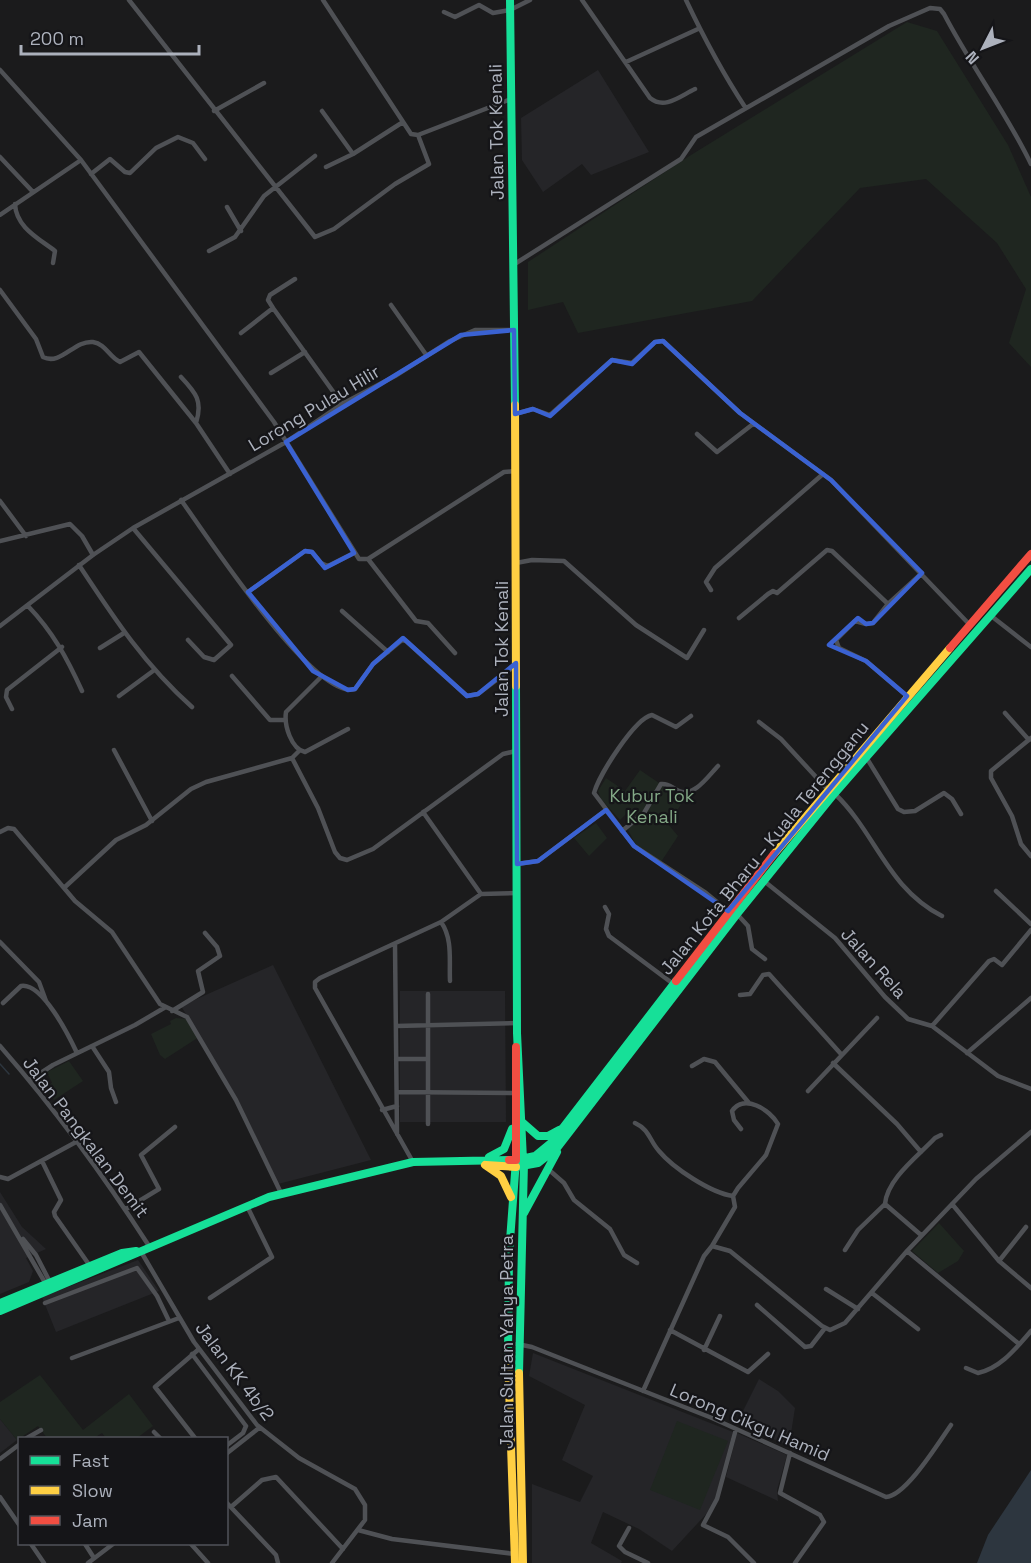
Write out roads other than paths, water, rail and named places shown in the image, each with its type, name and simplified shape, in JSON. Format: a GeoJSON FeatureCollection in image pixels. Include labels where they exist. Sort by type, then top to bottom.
{"type":"FeatureCollection","features":[{"type":"Feature","properties":{"kind":"main road","name":"Jalan Tok Kenali"},"geometry":{"type":"LineString","coordinates":[[510,0],[516,563],[517,1034],[515,1112],[520,1163]]}},
{"type":"Feature","properties":{"kind":"main road","name":"Jalan Kota Bharu – Kuala Terengganu"},"geometry":{"type":"LineString","coordinates":[[520,1163],[541,1152],[565,1131],[907,696],[1031,554]]}},
{"type":"Feature","properties":{"kind":"main road","name":"Jalan Kota Bharu – Kuala Terengganu"},"geometry":{"type":"LineString","coordinates":[[565,1131],[672,983],[728,911],[831,792],[866,757],[990,615],[1030,573]]}},
{"type":"Feature","properties":{"kind":"main road","name":"Jalan Tok Kenali"},"geometry":{"type":"LineString","coordinates":[[517,1034],[522,1122]]}},
{"type":"Feature","properties":{"kind":"main road"},"geometry":{"type":"LineString","coordinates":[[485,1162],[499,1153],[508,1142],[515,1112]]}},
{"type":"Feature","properties":{"kind":"main road"},"geometry":{"type":"LineString","coordinates":[[522,1122],[533,1136],[539,1138],[565,1131]]}},
{"type":"Feature","properties":{"kind":"main road","name":"Jalan Sultan Yahya Petra"},"geometry":{"type":"LineString","coordinates":[[522,1122],[518,1344],[523,1563]]}},
{"type":"Feature","properties":{"kind":"main road"},"geometry":{"type":"LineString","coordinates":[[522,1218],[565,1131]]}},
{"type":"Feature","properties":{"kind":"main road"},"geometry":{"type":"LineString","coordinates":[[0,1303],[69,1283],[125,1260],[149,1246],[281,1193],[413,1162],[520,1163]]}},
{"type":"Feature","properties":{"kind":"main road"},"geometry":{"type":"LineString","coordinates":[[485,1162],[504,1180],[513,1209]]}},
{"type":"Feature","properties":{"kind":"main road","name":"Jalan Sultan Yahya Petra"},"geometry":{"type":"LineString","coordinates":[[515,1559],[508,1344],[513,1209],[520,1163]]}},
{"type":"Feature","properties":{"kind":"main road"},"geometry":{"type":"LineString","coordinates":[[0,1311],[91,1266],[122,1253],[140,1250]]}},
{"type":"Feature","properties":{"kind":"street"},"geometry":{"type":"LineString","coordinates":[[129,0],[173,53],[214,111],[315,237],[321,237],[395,184],[429,164],[418,135]]}},
{"type":"Feature","properties":{"kind":"street"},"geometry":{"type":"LineString","coordinates":[[323,0],[411,134],[418,135],[511,99]]}},
{"type":"Feature","properties":{"kind":"street"},"geometry":{"type":"LineString","coordinates":[[444,12],[455,17],[479,5],[494,13],[510,10],[530,0]]}},
{"type":"Feature","properties":{"kind":"street"},"geometry":{"type":"LineString","coordinates":[[582,0],[656,103],[666,104],[695,89]]}},
{"type":"Feature","properties":{"kind":"street"},"geometry":{"type":"LineString","coordinates":[[686,0],[698,29],[745,107]]}},
{"type":"Feature","properties":{"kind":"street"},"geometry":{"type":"LineString","coordinates":[[513,264],[681,159],[691,141],[745,107],[889,26],[930,8],[940,9],[969,62],[1020,141],[1031,164]]}},
{"type":"Feature","properties":{"kind":"street"},"geometry":{"type":"LineString","coordinates":[[626,62],[698,29]]}},
{"type":"Feature","properties":{"kind":"street"},"geometry":{"type":"LineString","coordinates":[[0,70],[81,160],[286,442],[354,553],[362,561],[504,472],[515,471]]}},
{"type":"Feature","properties":{"kind":"street"},"geometry":{"type":"LineString","coordinates":[[214,111],[264,83]]}},
{"type":"Feature","properties":{"kind":"street"},"geometry":{"type":"LineString","coordinates":[[322,111],[353,154]]}},
{"type":"Feature","properties":{"kind":"street"},"geometry":{"type":"LineString","coordinates":[[326,167],[353,154],[403,122]]}},
{"type":"Feature","properties":{"kind":"street"},"geometry":{"type":"LineString","coordinates":[[91,174],[110,159],[125,172],[130,173],[156,148],[178,137],[193,143],[205,159]]}},
{"type":"Feature","properties":{"kind":"street"},"geometry":{"type":"LineString","coordinates":[[209,251],[228,242],[241,231],[260,201],[275,186],[315,156]]}},
{"type":"Feature","properties":{"kind":"street"},"geometry":{"type":"LineString","coordinates":[[0,157],[33,192]]}},
{"type":"Feature","properties":{"kind":"street"},"geometry":{"type":"LineString","coordinates":[[0,215],[81,160]]}},
{"type":"Feature","properties":{"kind":"street"},"geometry":{"type":"LineString","coordinates":[[15,204],[15,215],[22,225],[55,251],[53,264]]}},
{"type":"Feature","properties":{"kind":"street"},"geometry":{"type":"LineString","coordinates":[[227,207],[241,231]]}},
{"type":"Feature","properties":{"kind":"street"},"geometry":{"type":"LineString","coordinates":[[295,279],[270,295],[268,300],[342,404]]}},
{"type":"Feature","properties":{"kind":"street"},"geometry":{"type":"LineString","coordinates":[[0,290],[36,339],[43,357],[49,360],[61,357],[86,342],[98,344],[120,362],[139,352],[196,423],[230,474]]}},
{"type":"Feature","properties":{"kind":"street"},"geometry":{"type":"LineString","coordinates":[[391,304],[427,356]]}},
{"type":"Feature","properties":{"kind":"street"},"geometry":{"type":"LineString","coordinates":[[241,333],[273,308]]}},
{"type":"Feature","properties":{"kind":"street","name":"Lorong Pulau Hilir"},"geometry":{"type":"LineString","coordinates":[[0,626],[79,565],[133,528],[286,442],[342,404],[471,331],[514,330]]}},
{"type":"Feature","properties":{"kind":"street"},"geometry":{"type":"LineString","coordinates":[[515,414],[533,409],[550,415],[612,360],[632,363],[655,342],[663,341],[753,424],[823,474],[922,573],[969,624]]}},
{"type":"Feature","properties":{"kind":"street"},"geometry":{"type":"LineString","coordinates":[[271,373],[305,351]]}},
{"type":"Feature","properties":{"kind":"street"},"geometry":{"type":"LineString","coordinates":[[181,377],[198,398],[199,412],[196,423]]}},
{"type":"Feature","properties":{"kind":"street"},"geometry":{"type":"LineString","coordinates":[[697,434],[717,452],[753,424]]}},
{"type":"Feature","properties":{"kind":"street"},"geometry":{"type":"LineString","coordinates":[[711,590],[706,582],[715,568],[823,474]]}},
{"type":"Feature","properties":{"kind":"street"},"geometry":{"type":"LineString","coordinates":[[182,500],[291,648],[313,671],[322,676],[353,690],[373,664],[400,640],[405,640],[463,694],[471,697],[516,665]]}},
{"type":"Feature","properties":{"kind":"street"},"geometry":{"type":"LineString","coordinates":[[0,501],[26,536]]}},
{"type":"Feature","properties":{"kind":"street"},"geometry":{"type":"LineString","coordinates":[[0,541],[70,524],[82,536],[93,555]]}},
{"type":"Feature","properties":{"kind":"street"},"geometry":{"type":"LineString","coordinates":[[133,528],[231,645],[214,660],[204,657],[188,640]]}},
{"type":"Feature","properties":{"kind":"street"},"geometry":{"type":"LineString","coordinates":[[739,618],[768,594],[773,591],[777,593],[827,550],[832,551],[888,604]]}},
{"type":"Feature","properties":{"kind":"street"},"geometry":{"type":"LineString","coordinates":[[248,592],[305,551],[312,552],[321,563],[328,566],[354,553]]}},
{"type":"Feature","properties":{"kind":"street"},"geometry":{"type":"LineString","coordinates":[[368,559],[416,621],[428,623],[455,653]]}},
{"type":"Feature","properties":{"kind":"street"},"geometry":{"type":"LineString","coordinates":[[516,563],[564,561],[636,625],[687,658],[704,630]]}},
{"type":"Feature","properties":{"kind":"street"},"geometry":{"type":"LineString","coordinates":[[79,565],[124,633],[153,671],[192,707]]}},
{"type":"Feature","properties":{"kind":"street"},"geometry":{"type":"LineString","coordinates":[[907,696],[866,661],[836,645],[838,636],[855,621],[870,625],[888,604],[922,573]]}},
{"type":"Feature","properties":{"kind":"street"},"geometry":{"type":"LineString","coordinates":[[28,606],[62,647],[82,691]]}},
{"type":"Feature","properties":{"kind":"street"},"geometry":{"type":"LineString","coordinates":[[342,611],[387,652]]}},
{"type":"Feature","properties":{"kind":"street"},"geometry":{"type":"LineString","coordinates":[[990,615],[1031,647]]}},
{"type":"Feature","properties":{"kind":"street"},"geometry":{"type":"LineString","coordinates":[[100,648],[124,633]]}},
{"type":"Feature","properties":{"kind":"street"},"geometry":{"type":"LineString","coordinates":[[12,709],[6,697],[7,690],[62,647]]}},
{"type":"Feature","properties":{"kind":"street"},"geometry":{"type":"LineString","coordinates":[[119,696],[153,671]]}},
{"type":"Feature","properties":{"kind":"street"},"geometry":{"type":"LineString","coordinates":[[232,676],[270,720],[285,720]]}},
{"type":"Feature","properties":{"kind":"street"},"geometry":{"type":"LineString","coordinates":[[299,751],[294,745],[285,720],[290,706],[322,676]]}},
{"type":"Feature","properties":{"kind":"street"},"geometry":{"type":"LineString","coordinates":[[1005,713],[1030,740],[991,771],[995,786],[1012,816],[1021,844],[1031,856]]}},
{"type":"Feature","properties":{"kind":"street"},"geometry":{"type":"LineString","coordinates":[[692,716],[676,727],[652,715],[643,718],[623,743],[596,787],[596,797],[622,831],[644,854],[706,893],[728,911]]}},
{"type":"Feature","properties":{"kind":"street"},"geometry":{"type":"LineString","coordinates":[[759,722],[781,739],[851,812],[888,870],[928,909],[942,916]]}},
{"type":"Feature","properties":{"kind":"street"},"geometry":{"type":"LineString","coordinates":[[65,887],[116,840],[152,820],[179,797],[206,782],[292,758],[299,751],[307,751],[348,729]]}},
{"type":"Feature","properties":{"kind":"street"},"geometry":{"type":"LineString","coordinates":[[114,750],[152,820]]}},
{"type":"Feature","properties":{"kind":"street"},"geometry":{"type":"LineString","coordinates":[[292,758],[340,858],[352,859],[366,853],[503,754],[516,751]]}},
{"type":"Feature","properties":{"kind":"street"},"geometry":{"type":"LineString","coordinates":[[866,757],[898,809],[904,812],[915,811],[944,793],[952,799],[961,814]]}},
{"type":"Feature","properties":{"kind":"street"},"geometry":{"type":"LineString","coordinates":[[622,831],[644,813],[661,784],[666,783],[682,793],[689,792],[697,788],[718,766]]}},
{"type":"Feature","properties":{"kind":"street"},"geometry":{"type":"LineString","coordinates":[[517,864],[538,861],[606,810]]}},
{"type":"Feature","properties":{"kind":"street"},"geometry":{"type":"LineString","coordinates":[[423,812],[481,894]]}},
{"type":"Feature","properties":{"kind":"street"},"geometry":{"type":"LineString","coordinates":[[0,832],[8,828],[14,829],[75,900],[112,932],[164,1008],[187,1017],[219,1069],[281,1193]]}},
{"type":"Feature","properties":{"kind":"street","name":"Jalan Rela"},"geometry":{"type":"LineString","coordinates":[[764,880],[835,938],[902,1014],[912,1021],[932,1026],[998,1076],[1031,1089]]}},
{"type":"Feature","properties":{"kind":"street"},"geometry":{"type":"LineString","coordinates":[[996,891],[1031,924]]}},
{"type":"Feature","properties":{"kind":"street"},"geometry":{"type":"LineString","coordinates":[[413,1162],[382,1110],[315,985],[320,978],[441,922],[481,894],[517,892]]}},
{"type":"Feature","properties":{"kind":"street"},"geometry":{"type":"LineString","coordinates":[[605,907],[609,918],[606,933],[672,983]]}},
{"type":"Feature","properties":{"kind":"street"},"geometry":{"type":"LineString","coordinates":[[737,914],[748,926],[752,949],[765,959]]}},
{"type":"Feature","properties":{"kind":"street"},"geometry":{"type":"LineString","coordinates":[[441,922],[449,942],[450,981]]}},
{"type":"Feature","properties":{"kind":"street"},"geometry":{"type":"LineString","coordinates":[[932,1026],[989,961],[994,959],[1004,963],[1031,930]]}},
{"type":"Feature","properties":{"kind":"street"},"geometry":{"type":"LineString","coordinates":[[172,1011],[203,992],[198,971],[220,956],[217,948],[205,933]]}},
{"type":"Feature","properties":{"kind":"street"},"geometry":{"type":"LineString","coordinates":[[0,942],[39,981],[46,1001],[77,1053]]}},
{"type":"Feature","properties":{"kind":"street"},"geometry":{"type":"LineString","coordinates":[[395,945],[397,1136]]}},
{"type":"Feature","properties":{"kind":"street"},"geometry":{"type":"LineString","coordinates":[[740,995],[750,994],[763,975],[769,974],[841,1054]]}},
{"type":"Feature","properties":{"kind":"street"},"geometry":{"type":"LineString","coordinates":[[3,1003],[26,985],[34,988],[46,1001]]}},
{"type":"Feature","properties":{"kind":"street"},"geometry":{"type":"LineString","coordinates":[[428,994],[428,1124]]}},
{"type":"Feature","properties":{"kind":"street"},"geometry":{"type":"LineString","coordinates":[[967,1053],[1031,998]]}},
{"type":"Feature","properties":{"kind":"street"},"geometry":{"type":"LineString","coordinates":[[30,1080],[164,1008]]}},
{"type":"Feature","properties":{"kind":"street"},"geometry":{"type":"LineString","coordinates":[[808,1091],[877,1018]]}},
{"type":"Feature","properties":{"kind":"street"},"geometry":{"type":"LineString","coordinates":[[396,1026],[517,1023]]}},
{"type":"Feature","properties":{"kind":"street","name":"Jalan Pangkalan Demit"},"geometry":{"type":"LineString","coordinates":[[0,1046],[30,1080],[126,1209],[149,1246]]}},
{"type":"Feature","properties":{"kind":"street"},"geometry":{"type":"LineString","coordinates":[[92,1046],[109,1072],[116,1102]]}},
{"type":"Feature","properties":{"kind":"street"},"geometry":{"type":"LineString","coordinates":[[396,1059],[428,1059]]}},
{"type":"Feature","properties":{"kind":"street"},"geometry":{"type":"LineString","coordinates":[[692,1066],[704,1059],[715,1062],[749,1104]]}},
{"type":"Feature","properties":{"kind":"street"},"geometry":{"type":"LineString","coordinates":[[833,1063],[897,1124],[921,1152]]}},
{"type":"Feature","properties":{"kind":"street"},"geometry":{"type":"LineString","coordinates":[[397,1092],[515,1093]]}},
{"type":"Feature","properties":{"kind":"street"},"geometry":{"type":"LineString","coordinates":[[643,1391],[704,1256],[735,1207],[734,1196],[747,1174],[766,1155],[778,1128],[776,1120],[765,1109],[749,1104],[739,1104],[732,1112],[734,1120],[741,1129]]}},
{"type":"Feature","properties":{"kind":"street"},"geometry":{"type":"LineString","coordinates":[[382,1110],[397,1106]]}},
{"type":"Feature","properties":{"kind":"street"},"geometry":{"type":"LineString","coordinates":[[635,1123],[647,1130],[653,1143],[668,1160],[715,1191],[734,1196]]}},
{"type":"Feature","properties":{"kind":"street"},"geometry":{"type":"LineString","coordinates":[[126,1209],[158,1190],[158,1185],[141,1155],[175,1127]]}},
{"type":"Feature","properties":{"kind":"street"},"geometry":{"type":"LineString","coordinates":[[712,1246],[729,1251],[825,1328],[840,1328],[921,1235],[1031,1132]]}},
{"type":"Feature","properties":{"kind":"street"},"geometry":{"type":"LineString","coordinates":[[845,1250],[858,1230],[885,1204],[888,1191],[921,1152],[941,1135]]}},
{"type":"Feature","properties":{"kind":"street"},"geometry":{"type":"LineString","coordinates":[[0,1177],[8,1179],[76,1142]]}},
{"type":"Feature","properties":{"kind":"street"},"geometry":{"type":"LineString","coordinates":[[42,1161],[61,1200],[54,1212],[55,1216],[91,1266]]}},
{"type":"Feature","properties":{"kind":"street"},"geometry":{"type":"LineString","coordinates":[[547,1168],[564,1183],[574,1200],[610,1230],[624,1255],[637,1263]]}},
{"type":"Feature","properties":{"kind":"street"},"geometry":{"type":"LineString","coordinates":[[885,1204],[921,1235]]}},
{"type":"Feature","properties":{"kind":"street"},"geometry":{"type":"LineString","coordinates":[[952,1204],[999,1260],[1031,1288]]}},
{"type":"Feature","properties":{"kind":"street"},"geometry":{"type":"LineString","coordinates":[[0,1205],[50,1287]]}},
{"type":"Feature","properties":{"kind":"street"},"geometry":{"type":"LineString","coordinates":[[210,1298],[272,1257],[247,1206]]}},
{"type":"Feature","properties":{"kind":"street"},"geometry":{"type":"LineString","coordinates":[[999,1260],[1026,1227]]}},
{"type":"Feature","properties":{"kind":"street","name":"Jalan KK 4b/2"},"geometry":{"type":"LineString","coordinates":[[140,1250],[199,1349],[258,1427],[299,1458],[355,1489],[362,1497],[366,1512],[358,1530],[332,1563]]}},
{"type":"Feature","properties":{"kind":"street"},"geometry":{"type":"LineString","coordinates":[[907,1251],[1019,1344]]}},
{"type":"Feature","properties":{"kind":"street","name":"Jalan KK 4b/2"},"geometry":{"type":"LineString","coordinates":[[45,1303],[137,1268],[157,1296],[169,1321]]}},
{"type":"Feature","properties":{"kind":"street"},"geometry":{"type":"LineString","coordinates":[[69,1283],[72,1292]]}},
{"type":"Feature","properties":{"kind":"street"},"geometry":{"type":"LineString","coordinates":[[826,1289],[858,1309]]}},
{"type":"Feature","properties":{"kind":"street"},"geometry":{"type":"LineString","coordinates":[[872,1293],[918,1329]]}},
{"type":"Feature","properties":{"kind":"street"},"geometry":{"type":"LineString","coordinates":[[758,1305],[805,1347],[811,1346],[825,1328]]}},
{"type":"Feature","properties":{"kind":"street"},"geometry":{"type":"LineString","coordinates":[[704,1350],[720,1316]]}},
{"type":"Feature","properties":{"kind":"street"},"geometry":{"type":"LineString","coordinates":[[72,1358],[179,1318]]}},
{"type":"Feature","properties":{"kind":"street"},"geometry":{"type":"LineString","coordinates":[[669,1330],[749,1372],[768,1354]]}},
{"type":"Feature","properties":{"kind":"street"},"geometry":{"type":"LineString","coordinates":[[966,1368],[972,1372],[983,1371],[1002,1361],[1031,1331]]}},
{"type":"Feature","properties":{"kind":"street","name":"Lorong Cikgu Hamid"},"geometry":{"type":"LineString","coordinates":[[508,1344],[532,1347],[643,1391],[736,1429],[881,1495],[892,1496],[920,1468],[951,1425]]}},
{"type":"Feature","properties":{"kind":"street"},"geometry":{"type":"LineString","coordinates":[[194,1437],[155,1387],[199,1349]]}},
{"type":"Feature","properties":{"kind":"street"},"geometry":{"type":"LineString","coordinates":[[192,1354],[246,1426],[258,1427]]}},
{"type":"Feature","properties":{"kind":"street"},"geometry":{"type":"LineString","coordinates":[[228,1444],[243,1433],[246,1426]]}},
{"type":"Feature","properties":{"kind":"street"},"geometry":{"type":"LineString","coordinates":[[228,1452],[258,1427]]}},
{"type":"Feature","properties":{"kind":"street"},"geometry":{"type":"LineString","coordinates":[[736,1429],[717,1499],[703,1525],[728,1537],[754,1563]]}},
{"type":"Feature","properties":{"kind":"street"},"geometry":{"type":"LineString","coordinates":[[29,1437],[41,1430]]}},
{"type":"Feature","properties":{"kind":"street"},"geometry":{"type":"LineString","coordinates":[[154,1432],[159,1437]]}},
{"type":"Feature","properties":{"kind":"street"},"geometry":{"type":"LineString","coordinates":[[0,1459],[18,1446]]}},
{"type":"Feature","properties":{"kind":"street"},"geometry":{"type":"LineString","coordinates":[[790,1453],[780,1493],[820,1515],[824,1521],[795,1563]]}},
{"type":"Feature","properties":{"kind":"street"},"geometry":{"type":"LineString","coordinates":[[231,1507],[262,1480],[276,1477],[343,1549]]}},
{"type":"Feature","properties":{"kind":"street"},"geometry":{"type":"LineString","coordinates":[[0,1497],[18,1523]]}},
{"type":"Feature","properties":{"kind":"street"},"geometry":{"type":"LineString","coordinates":[[228,1504],[276,1555],[278,1563]]}},
{"type":"Feature","properties":{"kind":"street"},"geometry":{"type":"LineString","coordinates":[[629,1528],[619,1546],[625,1552],[648,1563]]}},
{"type":"Feature","properties":{"kind":"street"},"geometry":{"type":"LineString","coordinates":[[358,1530],[400,1540],[515,1559]]}},
{"type":"Feature","properties":{"kind":"street"},"geometry":{"type":"LineString","coordinates":[[32,1545],[44,1563]]}},
{"type":"Feature","properties":{"kind":"street"},"geometry":{"type":"LineString","coordinates":[[86,1545],[94,1558]]}},
{"type":"Feature","properties":{"kind":"street"},"geometry":{"type":"LineString","coordinates":[[88,1563],[112,1545]]}},
{"type":"Feature","properties":{"kind":"street"},"geometry":{"type":"LineString","coordinates":[[192,1545],[208,1563]]}},
{"type":"Feature","properties":{"kind":"waterway"},"geometry":{"type":"LineString","coordinates":[[0,1064],[9,1074]]}},
{"type":"Feature","properties":{"kind":"park label","name":"Kubur Tok Kenali"},"geometry":{"type":"Point","coordinates":[652,805]}}]}
